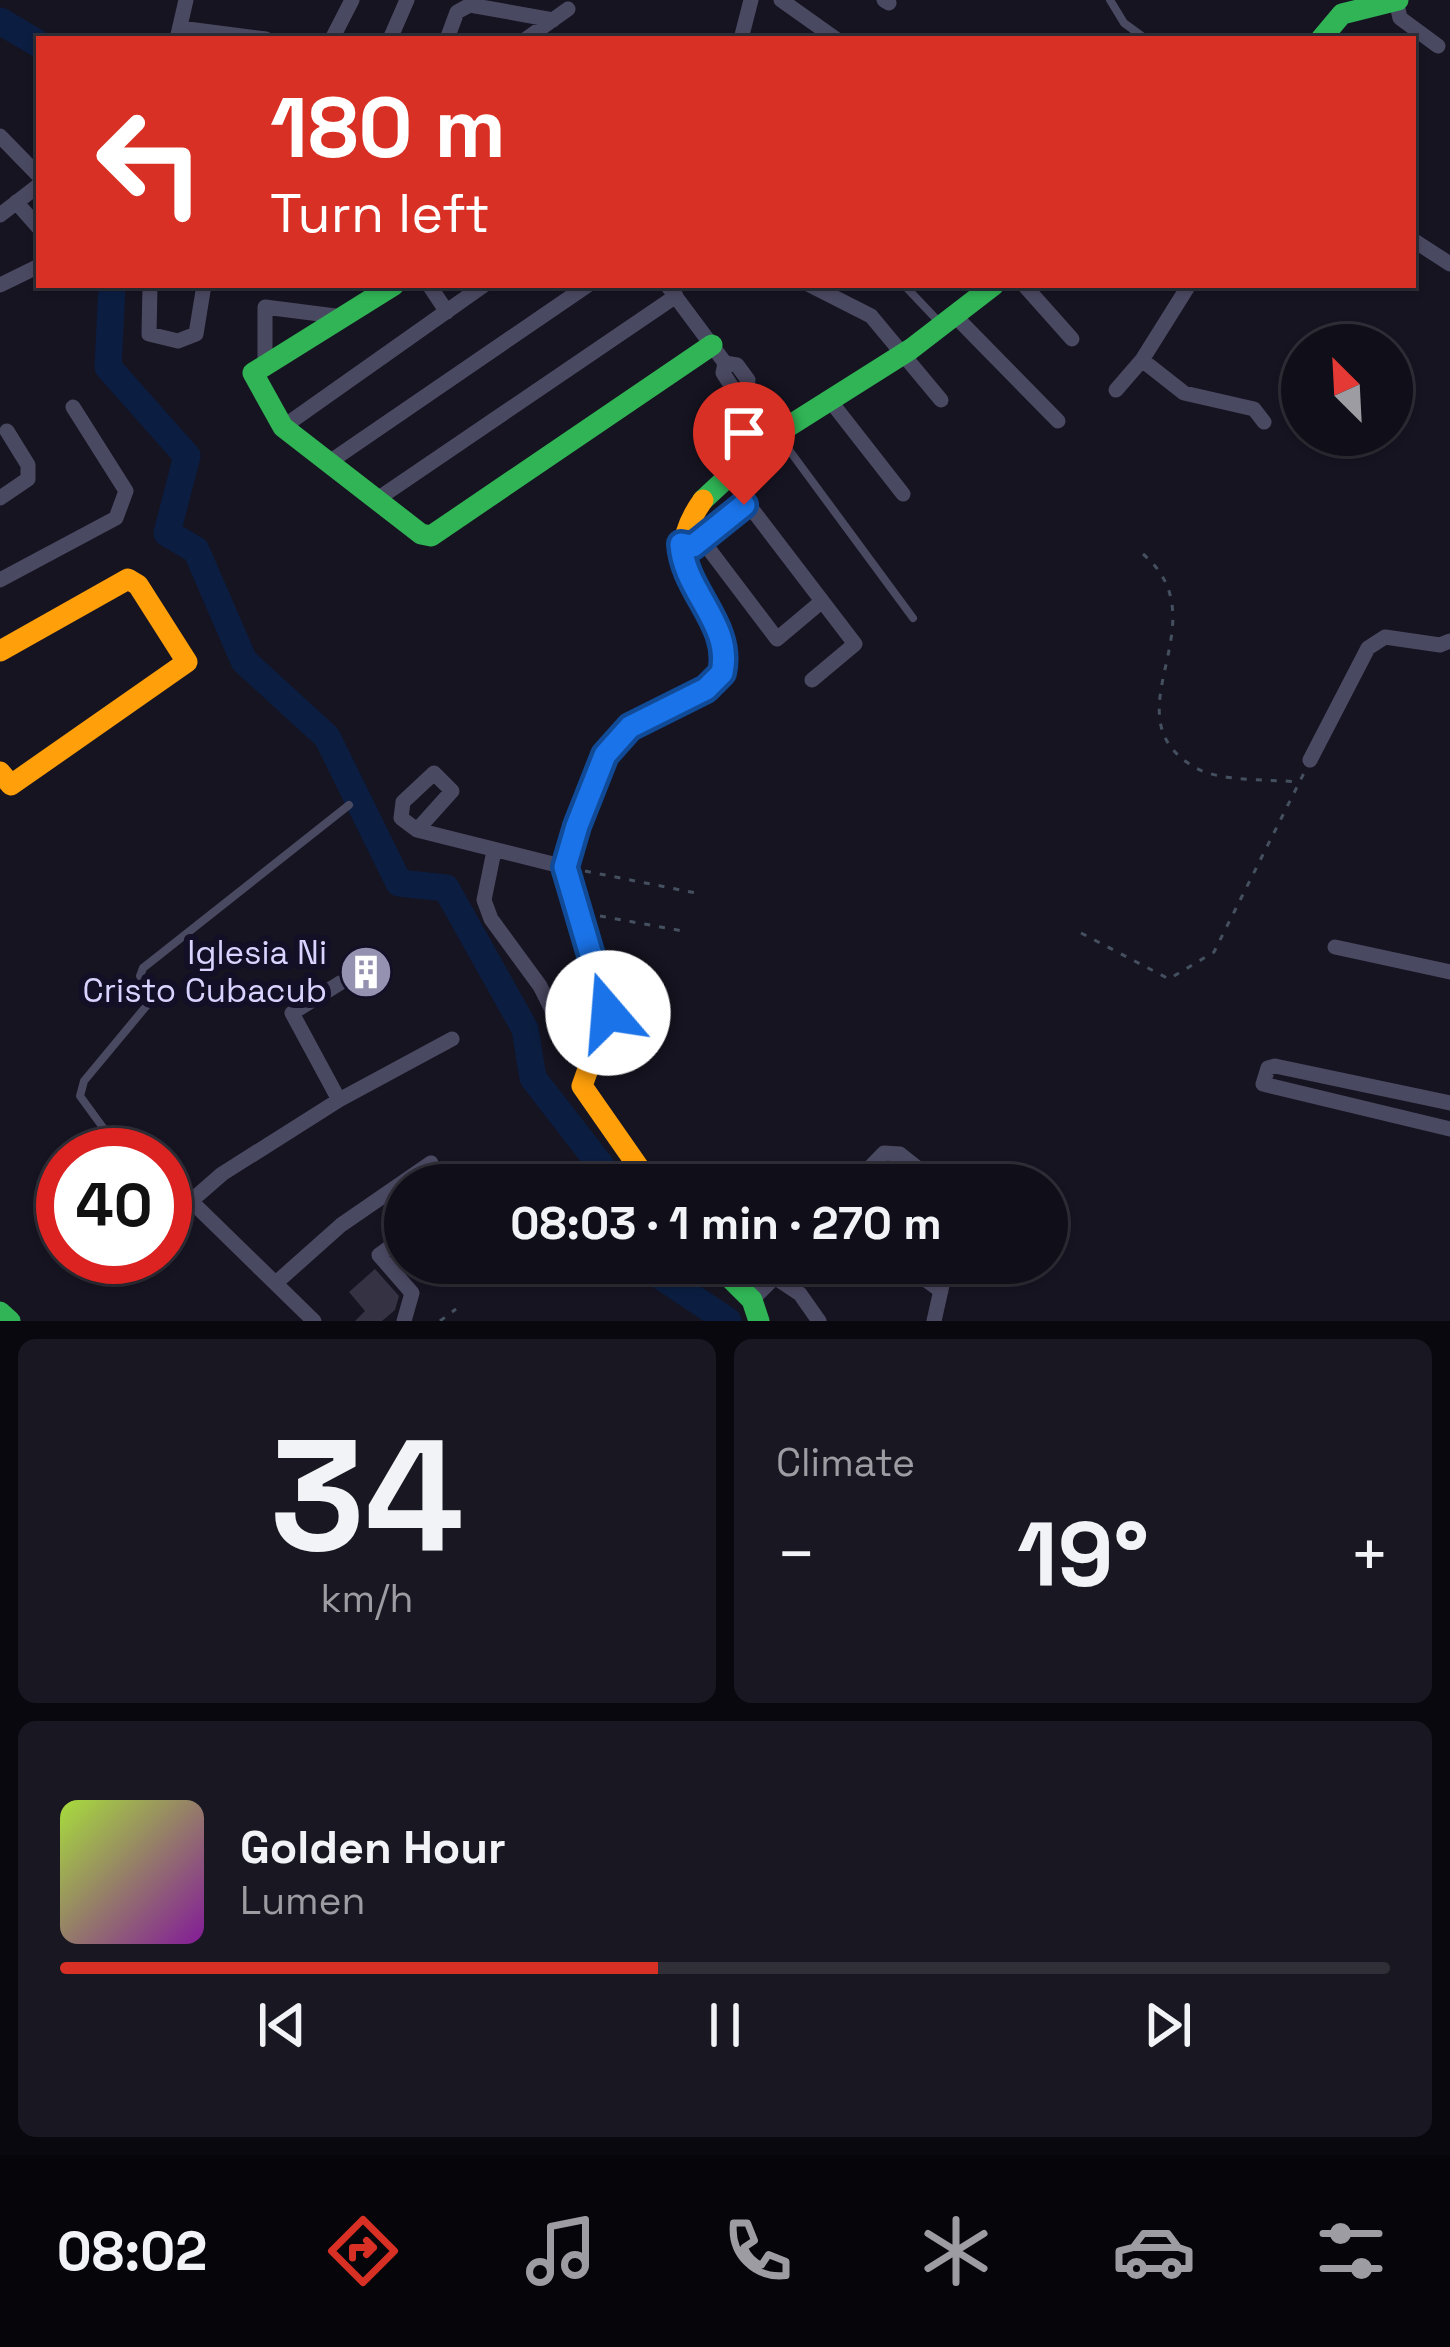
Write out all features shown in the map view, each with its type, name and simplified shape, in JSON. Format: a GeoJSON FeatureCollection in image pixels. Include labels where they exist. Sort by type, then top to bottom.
{"type":"FeatureCollection","features":[{"type":"Feature","properties":{"kind":"street"},"geometry":{"type":"LineString","coordinates":[[186,0],[178,33],[222,36]]}},
{"type":"Feature","properties":{"kind":"street"},"geometry":{"type":"LineString","coordinates":[[334,36],[352,0]]}},
{"type":"Feature","properties":{"kind":"street"},"geometry":{"type":"LineString","coordinates":[[391,36],[406,0]]}},
{"type":"Feature","properties":{"kind":"street"},"geometry":{"type":"LineString","coordinates":[[742,36],[751,0]]}},
{"type":"Feature","properties":{"kind":"street"},"geometry":{"type":"LineString","coordinates":[[781,0],[832,36]]}},
{"type":"Feature","properties":{"kind":"street"},"geometry":{"type":"LineString","coordinates":[[1324,36],[1342,14],[1397,0],[1400,18],[1438,46]]}},
{"type":"Feature","properties":{"kind":"street"},"geometry":{"type":"LineString","coordinates":[[448,36],[457,12],[470,4],[553,20]]}},
{"type":"Feature","properties":{"kind":"street"},"geometry":{"type":"LineString","coordinates":[[530,36],[568,9]]}},
{"type":"Feature","properties":{"kind":"street"},"geometry":{"type":"LineString","coordinates":[[1,139],[36,178]]}},
{"type":"Feature","properties":{"kind":"street"},"geometry":{"type":"LineString","coordinates":[[0,215],[36,184]]}},
{"type":"Feature","properties":{"kind":"street"},"geometry":{"type":"LineString","coordinates":[[16,202],[36,225]]}},
{"type":"Feature","properties":{"kind":"street"},"geometry":{"type":"LineString","coordinates":[[1416,242],[1450,264]]}},
{"type":"Feature","properties":{"kind":"street"},"geometry":{"type":"LineString","coordinates":[[0,285],[36,267]]}},
{"type":"Feature","properties":{"kind":"street"},"geometry":{"type":"LineString","coordinates":[[150,288],[149,334],[178,341],[196,334],[202,323],[204,288]]}},
{"type":"Feature","properties":{"kind":"street"},"geometry":{"type":"LineString","coordinates":[[390,288],[255,368],[255,378],[283,427],[421,534],[430,536],[718,354]]}},
{"type":"Feature","properties":{"kind":"street"},"geometry":{"type":"LineString","coordinates":[[431,288],[447,312]]}},
{"type":"Feature","properties":{"kind":"street"},"geometry":{"type":"LineString","coordinates":[[283,427],[480,288]]}},
{"type":"Feature","properties":{"kind":"street"},"geometry":{"type":"LineString","coordinates":[[328,463],[584,288]]}},
{"type":"Feature","properties":{"kind":"street"},"geometry":{"type":"LineString","coordinates":[[816,288],[871,316],[941,400]]}},
{"type":"Feature","properties":{"kind":"street"},"geometry":{"type":"LineString","coordinates":[[636,1164],[582,1086],[608,1013],[574,911],[565,867],[605,755],[630,727],[706,689],[722,673],[724,639],[682,568],[691,542],[688,514],[754,448],[905,352],[987,288]]}},
{"type":"Feature","properties":{"kind":"street"},"geometry":{"type":"LineString","coordinates":[[1027,288],[1072,339]]}},
{"type":"Feature","properties":{"kind":"street"},"geometry":{"type":"LineString","coordinates":[[1116,390],[1142,360],[1188,288]]}},
{"type":"Feature","properties":{"kind":"street"},"geometry":{"type":"LineString","coordinates":[[380,498],[671,290],[718,354],[737,365],[748,380],[746,392],[777,434]]}},
{"type":"Feature","properties":{"kind":"street"},"geometry":{"type":"LineString","coordinates":[[265,362],[265,307],[346,317]]}},
{"type":"Feature","properties":{"kind":"street"},"geometry":{"type":"LineString","coordinates":[[949,320],[1058,421]]}},
{"type":"Feature","properties":{"kind":"street"},"geometry":{"type":"LineString","coordinates":[[1142,360],[1184,394],[1254,409],[1264,422]]}},
{"type":"Feature","properties":{"kind":"street"},"geometry":{"type":"LineString","coordinates":[[828,398],[903,494]]}},
{"type":"Feature","properties":{"kind":"street"},"geometry":{"type":"LineString","coordinates":[[0,580],[116,518],[123,507],[126,491],[73,406]]}},
{"type":"Feature","properties":{"kind":"street"},"geometry":{"type":"LineString","coordinates":[[0,498],[28,479],[28,465],[7,431]]}},
{"type":"Feature","properties":{"kind":"street"},"geometry":{"type":"LineString","coordinates":[[691,542],[744,505],[751,508],[855,644],[812,680]]}},
{"type":"Feature","properties":{"kind":"street"},"geometry":{"type":"LineString","coordinates":[[691,542],[777,639],[821,602]]}},
{"type":"Feature","properties":{"kind":"street"},"geometry":{"type":"LineString","coordinates":[[0,651],[128,579],[138,585],[187,662],[10,785],[0,772]]}},
{"type":"Feature","properties":{"kind":"street"},"geometry":{"type":"LineString","coordinates":[[1310,760],[1368,648],[1385,637],[1440,645],[1450,641]]}},
{"type":"Feature","properties":{"kind":"street"},"geometry":{"type":"LineString","coordinates":[[417,830],[565,867]]}},
{"type":"Feature","properties":{"kind":"street"},"geometry":{"type":"LineString","coordinates":[[494,851],[484,900],[491,919],[540,986],[568,1042],[588,1063]]}},
{"type":"Feature","properties":{"kind":"street"},"geometry":{"type":"LineString","coordinates":[[1335,947],[1450,972]]}},
{"type":"Feature","properties":{"kind":"street"},"geometry":{"type":"LineString","coordinates":[[339,1100],[292,1013],[340,983]]}},
{"type":"Feature","properties":{"kind":"street"},"geometry":{"type":"LineString","coordinates":[[192,1200],[222,1174],[339,1100],[452,1039]]}},
{"type":"Feature","properties":{"kind":"street"},"geometry":{"type":"LineString","coordinates":[[1450,1102],[1275,1066],[1268,1068],[1263,1084],[1450,1129]]}},
{"type":"Feature","properties":{"kind":"street"},"geometry":{"type":"LineString","coordinates":[[873,1164],[884,1153],[900,1154],[913,1164]]}},
{"type":"Feature","properties":{"kind":"street"},"geometry":{"type":"LineString","coordinates":[[277,1282],[341,1225],[431,1163]]}},
{"type":"Feature","properties":{"kind":"street"},"geometry":{"type":"LineString","coordinates":[[192,1202],[314,1321]]}},
{"type":"Feature","properties":{"kind":"street"},"geometry":{"type":"LineString","coordinates":[[404,1284],[412,1293],[404,1321]]}},
{"type":"Feature","properties":{"kind":"street"},"geometry":{"type":"LineString","coordinates":[[732,1284],[755,1311],[772,1284]]}},
{"type":"Feature","properties":{"kind":"street"},"geometry":{"type":"LineString","coordinates":[[785,1284],[800,1294],[819,1321]]}},
{"type":"Feature","properties":{"kind":"street"},"geometry":{"type":"LineString","coordinates":[[932,1284],[941,1291]]}},
{"type":"Feature","properties":{"kind":"street"},"geometry":{"type":"LineString","coordinates":[[934,1321],[942,1284]]}},
{"type":"Feature","properties":{"kind":"street"},"geometry":{"type":"LineString","coordinates":[[0,1312],[10,1321]]}},
{"type":"Feature","properties":{"kind":"lane"},"geometry":{"type":"LineString","coordinates":[[1110,0],[1124,23],[1142,36]]}},
{"type":"Feature","properties":{"kind":"lane"},"geometry":{"type":"LineString","coordinates":[[908,288],[949,320]]}},
{"type":"Feature","properties":{"kind":"lane"},"geometry":{"type":"LineString","coordinates":[[777,434],[913,618]]}},
{"type":"Feature","properties":{"kind":"lane"},"geometry":{"type":"LineString","coordinates":[[103,1128],[80,1096],[84,1081],[153,998],[140,976],[143,968],[349,805]]}},
{"type":"Feature","properties":{"kind":"path"},"geometry":{"type":"LineString","coordinates":[[1143,554],[1167,579],[1176,610],[1156,710],[1165,739],[1197,769],[1299,782]]}},
{"type":"Feature","properties":{"kind":"path"},"geometry":{"type":"LineString","coordinates":[[1081,933],[1169,979],[1214,952],[1310,760]]}},
{"type":"Feature","properties":{"kind":"path"},"geometry":{"type":"LineString","coordinates":[[565,867],[700,894]]}},
{"type":"Feature","properties":{"kind":"path"},"geometry":{"type":"LineString","coordinates":[[574,911],[683,931]]}},
{"type":"Feature","properties":{"kind":"path"},"geometry":{"type":"LineString","coordinates":[[440,1321],[456,1310]]}},
{"type":"Feature","properties":{"kind":"building","name":"Iglesia Ni Cristo Cubacub"},"geometry":{"type":"Polygon","coordinates":[[[381,953],[389,967],[351,991],[347,974],[381,953]]]}},
{"type":"Feature","properties":{"kind":"building"},"geometry":{"type":"Polygon","coordinates":[[[375,1269],[399,1296],[395,1310],[382,1321],[355,1321],[365,1311],[349,1292],[375,1269]]]}},
{"type":"Feature","properties":{"kind":"waterway"},"geometry":{"type":"LineString","coordinates":[[0,21],[36,42]]}},
{"type":"Feature","properties":{"kind":"waterway"},"geometry":{"type":"LineString","coordinates":[[112,288],[108,367],[187,456],[167,533],[196,550],[244,661],[327,737],[399,883],[446,888],[525,1029],[533,1078],[600,1164]]}},
{"type":"Feature","properties":{"kind":"waterway"},"geometry":{"type":"LineString","coordinates":[[672,1284],[728,1321]]}},
{"type":"Feature","properties":{"kind":"traffic: fast"},"geometry":{"type":"LineString","coordinates":[[1324,36],[1342,14],[1398,0]]}},
{"type":"Feature","properties":{"kind":"traffic: fast"},"geometry":{"type":"LineString","coordinates":[[389,288],[253,373],[283,427],[421,534],[431,536],[712,345]]}},
{"type":"Feature","properties":{"kind":"traffic: fast"},"geometry":{"type":"LineString","coordinates":[[703,500],[770,438],[911,349],[990,288]]}},
{"type":"Feature","properties":{"kind":"traffic: fast"},"geometry":{"type":"LineString","coordinates":[[736,1284],[752,1300],[759,1321]]}},
{"type":"Feature","properties":{"kind":"traffic: fast"},"geometry":{"type":"LineString","coordinates":[[0,1312],[10,1321]]}},
{"type":"Feature","properties":{"kind":"traffic: slow"},"geometry":{"type":"LineString","coordinates":[[636,1164],[582,1086],[608,1013],[565,867],[605,755],[630,727],[706,689],[722,673],[714,626],[686,569],[688,527],[703,500]]}},
{"type":"Feature","properties":{"kind":"traffic: slow"},"geometry":{"type":"LineString","coordinates":[[0,651],[128,579],[138,585],[187,662],[11,785],[0,772]]}},
{"type":"Feature","properties":{"kind":"place","name":"Iglesia Ni Cristo Cubacub"},"geometry":{"type":"Point","coordinates":[366,972]}},
{"type":"Feature","properties":{"kind":"route"},"geometry":{"type":"LineString","coordinates":[[608,1013],[574,911],[565,867],[605,755],[630,727],[706,689],[722,673],[724,639],[682,568],[681,544],[693,546],[744,505]]}}]}
